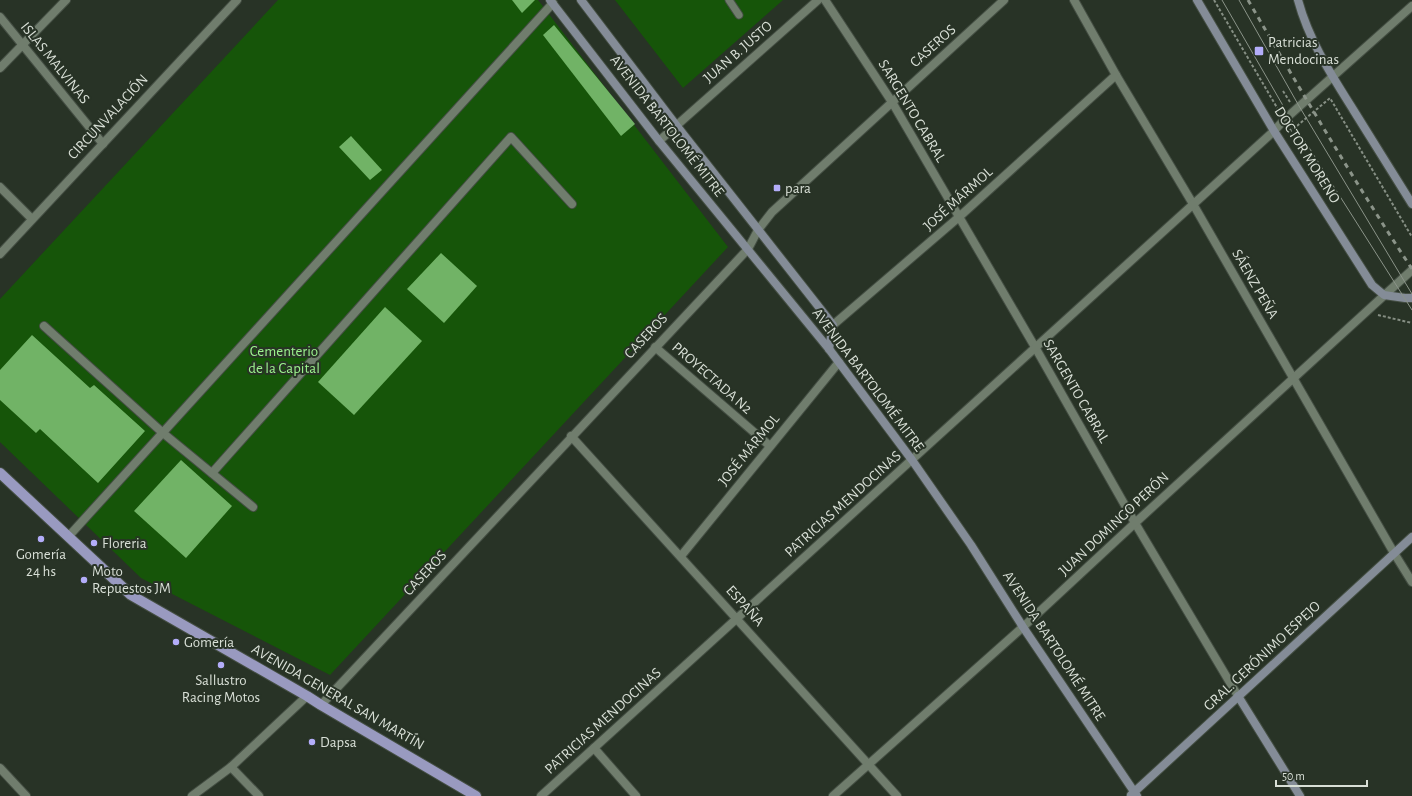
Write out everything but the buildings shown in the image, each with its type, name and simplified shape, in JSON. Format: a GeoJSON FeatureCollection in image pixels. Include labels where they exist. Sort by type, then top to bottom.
{"type":"FeatureCollection","features":[{"type":"Feature","properties":{"kind":"main road","name":"AVENIDA GENERAL SAN MARTÍN"},"geometry":{"type":"LineString","coordinates":[[0,473],[131,595],[307,696],[476,796]]}},
{"type":"Feature","properties":{"kind":"street"},"geometry":{"type":"LineString","coordinates":[[0,68],[66,0]]}},
{"type":"Feature","properties":{"kind":"street","name":"CIRCUNVALACIÓN"},"geometry":{"type":"LineString","coordinates":[[0,254],[237,0]]}},
{"type":"Feature","properties":{"kind":"street","name":"AVENIDA BARTOLOMÉ MITRE"},"geometry":{"type":"LineString","coordinates":[[581,0],[676,125],[834,325]]}},
{"type":"Feature","properties":{"kind":"street","name":"JUAN B. JUSTO"},"geometry":{"type":"LineString","coordinates":[[659,141],[818,0]]}},
{"type":"Feature","properties":{"kind":"street","name":"SARGENTO CABRAL"},"geometry":{"type":"LineString","coordinates":[[825,0],[892,102],[1035,347],[1135,523],[1238,696],[1300,796]]}},
{"type":"Feature","properties":{"kind":"street","name":"CASEROS"},"geometry":{"type":"LineString","coordinates":[[321,705],[571,436],[748,249],[758,230],[772,212],[1004,0]]}},
{"type":"Feature","properties":{"kind":"street","name":"SÁENZ PEÑA"},"geometry":{"type":"LineString","coordinates":[[1074,0],[1116,75],[1193,204],[1412,582]]}},
{"type":"Feature","properties":{"kind":"street","name":"DOCTOR MORENO"},"geometry":{"type":"LineString","coordinates":[[1197,0],[1274,131],[1372,285],[1384,295]]}},
{"type":"Feature","properties":{"kind":"street"},"geometry":{"type":"LineString","coordinates":[[1298,0],[1302,17],[1314,44],[1332,77],[1412,204]]}},
{"type":"Feature","properties":{"kind":"street"},"geometry":{"type":"LineString","coordinates":[[68,537],[552,2]]}},
{"type":"Feature","properties":{"kind":"street","name":"AVENIDA BARTOLOMÉ MITRE"},"geometry":{"type":"LineString","coordinates":[[552,2],[659,141],[829,349],[912,460],[971,545],[1134,795]]}},
{"type":"Feature","properties":{"kind":"street","name":"PATRICIAS MENDOCINAS"},"geometry":{"type":"LineString","coordinates":[[541,796],[738,619],[1274,131],[1284,120],[1412,6]]}},
{"type":"Feature","properties":{"kind":"street","name":"ISLAS MALVINAS"},"geometry":{"type":"LineString","coordinates":[[0,18],[103,144]]}},
{"type":"Feature","properties":{"kind":"street","name":"JOSÉ MÁRMOL"},"geometry":{"type":"LineString","coordinates":[[834,325],[959,217],[1116,75]]}},
{"type":"Feature","properties":{"kind":"street"},"geometry":{"type":"LineString","coordinates":[[212,473],[511,137],[572,204]]}},
{"type":"Feature","properties":{"kind":"street"},"geometry":{"type":"LineString","coordinates":[[0,187],[32,219]]}},
{"type":"Feature","properties":{"kind":"street","name":"JUAN DOMINGO PERÓN"},"geometry":{"type":"LineString","coordinates":[[833,796],[1023,626],[1412,270]]}},
{"type":"Feature","properties":{"kind":"street"},"geometry":{"type":"LineString","coordinates":[[1384,295],[1412,298]]}},
{"type":"Feature","properties":{"kind":"street"},"geometry":{"type":"LineString","coordinates":[[829,349],[834,325]]}},
{"type":"Feature","properties":{"kind":"street"},"geometry":{"type":"LineString","coordinates":[[44,326],[163,433],[253,507]]}},
{"type":"Feature","properties":{"kind":"street","name":"PROYECTADA N2"},"geometry":{"type":"LineString","coordinates":[[655,347],[770,446]]}},
{"type":"Feature","properties":{"kind":"street","name":"JOSÉ MÁRMOL"},"geometry":{"type":"LineString","coordinates":[[680,556],[839,362]]}},
{"type":"Feature","properties":{"kind":"street","name":"ESPAÑA"},"geometry":{"type":"LineString","coordinates":[[571,436],[897,796]]}},
{"type":"Feature","properties":{"kind":"street","name":"GRAL. GERÓNIMO ESPEJO"},"geometry":{"type":"LineString","coordinates":[[1134,795],[1238,696],[1412,537]]}},
{"type":"Feature","properties":{"kind":"street"},"geometry":{"type":"LineString","coordinates":[[192,796],[231,767],[307,696]]}},
{"type":"Feature","properties":{"kind":"street"},"geometry":{"type":"LineString","coordinates":[[594,748],[636,796]]}},
{"type":"Feature","properties":{"kind":"street"},"geometry":{"type":"LineString","coordinates":[[231,767],[259,796]]}},
{"type":"Feature","properties":{"kind":"street"},"geometry":{"type":"LineString","coordinates":[[0,768],[26,796]]}},
{"type":"Feature","properties":{"kind":"lane"},"geometry":{"type":"LineString","coordinates":[[729,0],[739,15]]}},
{"type":"Feature","properties":{"kind":"path"},"geometry":{"type":"LineString","coordinates":[[1214,0],[1291,131],[1330,98],[1412,237]]}},
{"type":"Feature","properties":{"kind":"path"},"geometry":{"type":"LineString","coordinates":[[1369,310],[1379,315],[1412,323]]}},
{"type":"Feature","properties":{"kind":"green space","name":"Cementerio de la Capital"},"geometry":{"type":"Polygon","coordinates":[[[278,0],[538,0],[728,247],[330,675],[141,578],[0,442],[0,299],[278,0]]]}},
{"type":"Feature","properties":{"kind":"green space"},"geometry":{"type":"Polygon","coordinates":[[[615,0],[783,0],[683,88],[615,0]]]}},
{"type":"Feature","properties":{"kind":"tram line"},"geometry":{"type":"LineString","coordinates":[[1222,0],[1289,116],[1412,310]]}},
{"type":"Feature","properties":{"kind":"tram line"},"geometry":{"type":"LineString","coordinates":[[1239,0],[1299,106],[1412,294]]}},
{"type":"Feature","properties":{"kind":"railway"},"geometry":{"type":"LineString","coordinates":[[1248,0],[1308,102],[1390,236],[1412,269]]}},
{"type":"Feature","properties":{"kind":"place","name":"Patricias Mendocinas"},"geometry":{"type":"Point","coordinates":[1259,51]}},
{"type":"Feature","properties":{"kind":"place","name":"para"},"geometry":{"type":"Point","coordinates":[777,188]}},
{"type":"Feature","properties":{"kind":"place","name":"Gomería 24 hs"},"geometry":{"type":"Point","coordinates":[41,539]}},
{"type":"Feature","properties":{"kind":"place","name":"Floreria"},"geometry":{"type":"Point","coordinates":[94,543]}},
{"type":"Feature","properties":{"kind":"place","name":"Moto Repuestos JM"},"geometry":{"type":"Point","coordinates":[84,580]}},
{"type":"Feature","properties":{"kind":"place","name":"Gomería"},"geometry":{"type":"Point","coordinates":[176,642]}},
{"type":"Feature","properties":{"kind":"place","name":"Sallustro Racing Motos"},"geometry":{"type":"Point","coordinates":[221,665]}},
{"type":"Feature","properties":{"kind":"place","name":"Dapsa"},"geometry":{"type":"Point","coordinates":[312,742]}}]}
